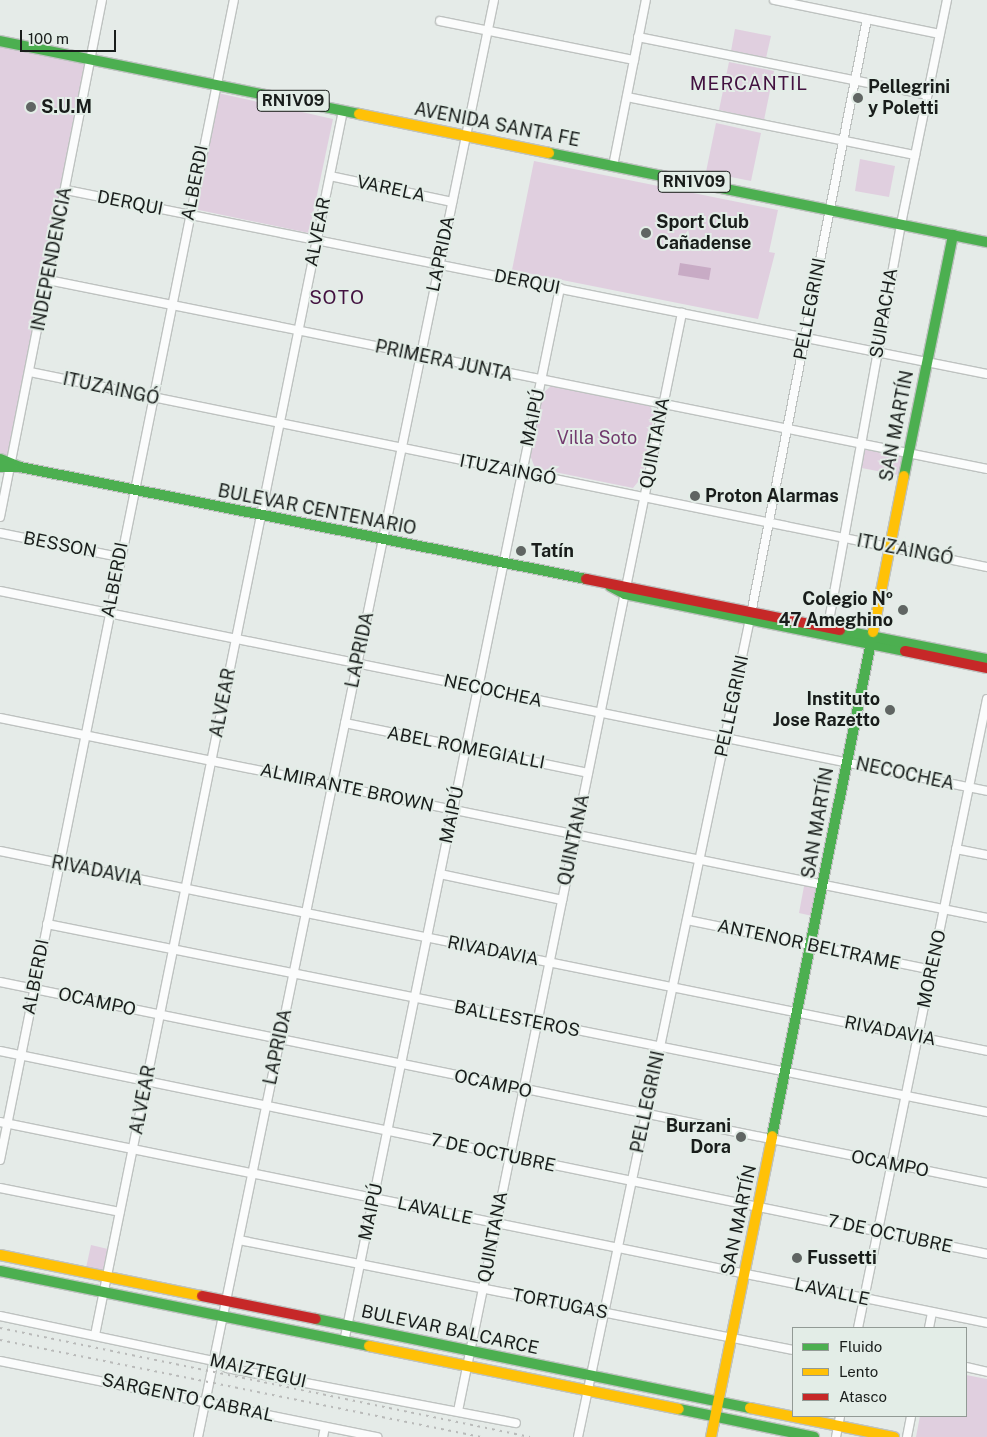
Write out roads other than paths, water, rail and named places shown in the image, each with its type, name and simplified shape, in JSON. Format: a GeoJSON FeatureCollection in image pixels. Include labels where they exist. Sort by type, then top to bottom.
{"type":"FeatureCollection","features":[{"type":"Feature","properties":{"kind":"main road","name":"AVENIDA SANTA FE"},"geometry":{"type":"LineString","coordinates":[[0,41],[987,242]]}},
{"type":"Feature","properties":{"kind":"main road","name":"SAN MARTÍN"},"geometry":{"type":"LineString","coordinates":[[711,1437],[824,886],[846,761],[952,235]]}},
{"type":"Feature","properties":{"kind":"main road","name":"BULEVAR CENTENARIO"},"geometry":{"type":"LineString","coordinates":[[0,459],[10,466],[870,639],[987,659]]}},
{"type":"Feature","properties":{"kind":"main road","name":"BULEVAR CENTENARIO"},"geometry":{"type":"LineString","coordinates":[[751,615],[828,626],[870,639],[987,668]]}},
{"type":"Feature","properties":{"kind":"main road","name":"BULEVAR BALCARCE"},"geometry":{"type":"LineString","coordinates":[[0,1255],[719,1401],[792,1413]]}},
{"type":"Feature","properties":{"kind":"main road","name":"BULEVAR BALCARCE"},"geometry":{"type":"LineString","coordinates":[[0,1271],[104,1294],[814,1437]]}},
{"type":"Feature","properties":{"kind":"main road","name":"BULEVAR BALCARCE"},"geometry":{"type":"LineString","coordinates":[[815,1417],[839,1421],[894,1437]]}},
{"type":"Feature","properties":{"kind":"street","name":"INDEPENDENCIA"},"geometry":{"type":"LineString","coordinates":[[0,518],[102,0]]}},
{"type":"Feature","properties":{"kind":"street","name":"ALBERDI"},"geometry":{"type":"LineString","coordinates":[[0,1160],[4,1123],[21,1056],[132,490],[234,0]]}},
{"type":"Feature","properties":{"kind":"street","name":"LAPRIDA"},"geometry":{"type":"LineString","coordinates":[[214,1360],[494,0]]}},
{"type":"Feature","properties":{"kind":"street"},"geometry":{"type":"LineString","coordinates":[[613,166],[646,0]]}},
{"type":"Feature","properties":{"kind":"street"},"geometry":{"type":"LineString","coordinates":[[774,0],[797,2],[940,34]]}},
{"type":"Feature","properties":{"kind":"street","name":"SUIPACHA"},"geometry":{"type":"LineString","coordinates":[[828,626],[901,224],[947,0]]}},
{"type":"Feature","properties":{"kind":"street","name":"PELLEGRINI"},"geometry":{"type":"LineString","coordinates":[[578,1437],[726,738],[867,19]]}},
{"type":"Feature","properties":{"kind":"street"},"geometry":{"type":"LineString","coordinates":[[440,21],[634,60]]}},
{"type":"Feature","properties":{"kind":"street"},"geometry":{"type":"LineString","coordinates":[[638,37],[927,95]]}},
{"type":"Feature","properties":{"kind":"street"},"geometry":{"type":"LineString","coordinates":[[626,97],[915,155]]}},
{"type":"Feature","properties":{"kind":"street","name":"ALVEAR"},"geometry":{"type":"LineString","coordinates":[[95,1335],[343,111]]}},
{"type":"Feature","properties":{"kind":"street","name":"VARELA"},"geometry":{"type":"LineString","coordinates":[[330,176],[452,202]]}},
{"type":"Feature","properties":{"kind":"street","name":"DERQUI"},"geometry":{"type":"LineString","coordinates":[[66,190],[987,374]]}},
{"type":"Feature","properties":{"kind":"street","name":"PRIMERA JUNTA"},"geometry":{"type":"LineString","coordinates":[[48,280],[663,406],[786,427],[987,469]]}},
{"type":"Feature","properties":{"kind":"street","name":"MAIPÚ"},"geometry":{"type":"LineString","coordinates":[[344,1342],[560,288]]}},
{"type":"Feature","properties":{"kind":"street","name":"QUINTANA"},"geometry":{"type":"LineString","coordinates":[[458,1411],[682,313]]}},
{"type":"Feature","properties":{"kind":"street","name":"ITUZAINGÓ"},"geometry":{"type":"LineString","coordinates":[[30,372],[987,567]]}},
{"type":"Feature","properties":{"kind":"street","name":"BESSON"},"geometry":{"type":"LineString","coordinates":[[0,533],[119,556]]}},
{"type":"Feature","properties":{"kind":"street","name":"NECOCHEA"},"geometry":{"type":"LineString","coordinates":[[0,591],[236,640],[358,662],[987,791]]}},
{"type":"Feature","properties":{"kind":"street","name":"MORENO"},"geometry":{"type":"LineString","coordinates":[[858,1327],[969,787],[984,728],[987,699]]}},
{"type":"Feature","properties":{"kind":"street","name":"ALMIRANTE BROWN"},"geometry":{"type":"LineString","coordinates":[[0,718],[987,918]]}},
{"type":"Feature","properties":{"kind":"street","name":"ABEL ROMEGIALLI"},"geometry":{"type":"LineString","coordinates":[[345,723],[466,746],[588,773]]}},
{"type":"Feature","properties":{"kind":"street"},"geometry":{"type":"LineString","coordinates":[[956,849],[987,856]]}},
{"type":"Feature","properties":{"kind":"street","name":"RIVADAVIA"},"geometry":{"type":"LineString","coordinates":[[0,851],[987,1051]]}},
{"type":"Feature","properties":{"kind":"street"},"geometry":{"type":"LineString","coordinates":[[440,874],[562,900]]}},
{"type":"Feature","properties":{"kind":"street","name":"ANTENOR BELTRAME"},"geometry":{"type":"LineString","coordinates":[[687,920],[932,970]]}},
{"type":"Feature","properties":{"kind":"street","name":"BALLESTEROS"},"geometry":{"type":"LineString","coordinates":[[47,924],[987,1112]]}},
{"type":"Feature","properties":{"kind":"street","name":"OCAMPO"},"geometry":{"type":"LineString","coordinates":[[0,982],[987,1183]]}},
{"type":"Feature","properties":{"kind":"street","name":"7 DE OCTUBRE"},"geometry":{"type":"LineString","coordinates":[[0,1051],[987,1254]]}},
{"type":"Feature","properties":{"kind":"street","name":"LAVALLE"},"geometry":{"type":"LineString","coordinates":[[4,1123],[987,1323]]}},
{"type":"Feature","properties":{"kind":"street"},"geometry":{"type":"LineString","coordinates":[[0,1188],[120,1212]]}},
{"type":"Feature","properties":{"kind":"street","name":"TORTUGAS"},"geometry":{"type":"LineString","coordinates":[[239,1240],[792,1350]]}},
{"type":"Feature","properties":{"kind":"street"},"geometry":{"type":"LineString","coordinates":[[929,1327],[932,1312]]}},
{"type":"Feature","properties":{"kind":"street","name":"MAIZTEGUI"},"geometry":{"type":"LineString","coordinates":[[0,1316],[214,1360],[227,1368],[516,1423]]}},
{"type":"Feature","properties":{"kind":"street","name":"SARGENTO CABRAL"},"geometry":{"type":"LineString","coordinates":[[0,1360],[377,1437]]}},
{"type":"Feature","properties":{"kind":"street"},"geometry":{"type":"LineString","coordinates":[[198,1437],[214,1360]]}},
{"type":"Feature","properties":{"kind":"street"},"geometry":{"type":"LineString","coordinates":[[967,1367],[987,1372]]}},
{"type":"Feature","properties":{"kind":"street"},"geometry":{"type":"LineString","coordinates":[[907,1437],[911,1417]]}},
{"type":"Feature","properties":{"kind":"street"},"geometry":{"type":"LineString","coordinates":[[836,1437],[839,1421]]}},
{"type":"Feature","properties":{"kind":"street"},"geometry":{"type":"LineString","coordinates":[[323,1437],[325,1426]]}},
{"type":"Feature","properties":{"kind":"railway"},"geometry":{"type":"LineString","coordinates":[[0,1328],[530,1437]]}},
{"type":"Feature","properties":{"kind":"railway"},"geometry":{"type":"LineString","coordinates":[[0,1340],[482,1437]]}},
{"type":"Feature","properties":{"kind":"place","name":"Pellegrini y Poletti"},"geometry":{"type":"Point","coordinates":[858,98]}},
{"type":"Feature","properties":{"kind":"place","name":"S.U.M"},"geometry":{"type":"Point","coordinates":[31,107]}},
{"type":"Feature","properties":{"kind":"place","name":"Sport Club Cañadense"},"geometry":{"type":"Point","coordinates":[646,233]}},
{"type":"Feature","properties":{"kind":"place","name":"Proton Alarmas"},"geometry":{"type":"Point","coordinates":[695,496]}},
{"type":"Feature","properties":{"kind":"place","name":"Tatín"},"geometry":{"type":"Point","coordinates":[521,551]}},
{"type":"Feature","properties":{"kind":"place","name":"Colegio Nº 47 Ameghino"},"geometry":{"type":"Point","coordinates":[903,610]}},
{"type":"Feature","properties":{"kind":"place","name":"Instituto Jose Razetto"},"geometry":{"type":"Point","coordinates":[890,710]}},
{"type":"Feature","properties":{"kind":"place","name":"Burzani Dora"},"geometry":{"type":"Point","coordinates":[741,1137]}},
{"type":"Feature","properties":{"kind":"place","name":"Fussetti"},"geometry":{"type":"Point","coordinates":[797,1258]}},
{"type":"Feature","properties":{"kind":"district","name":"MERCANTIL"},"geometry":{"type":"Point","coordinates":[749,84]}},
{"type":"Feature","properties":{"kind":"district","name":"SOTO"},"geometry":{"type":"Point","coordinates":[337,298]}},
{"type":"Feature","properties":{"kind":"park label","name":"Villa Soto"},"geometry":{"type":"Point","coordinates":[597,438]}}]}
